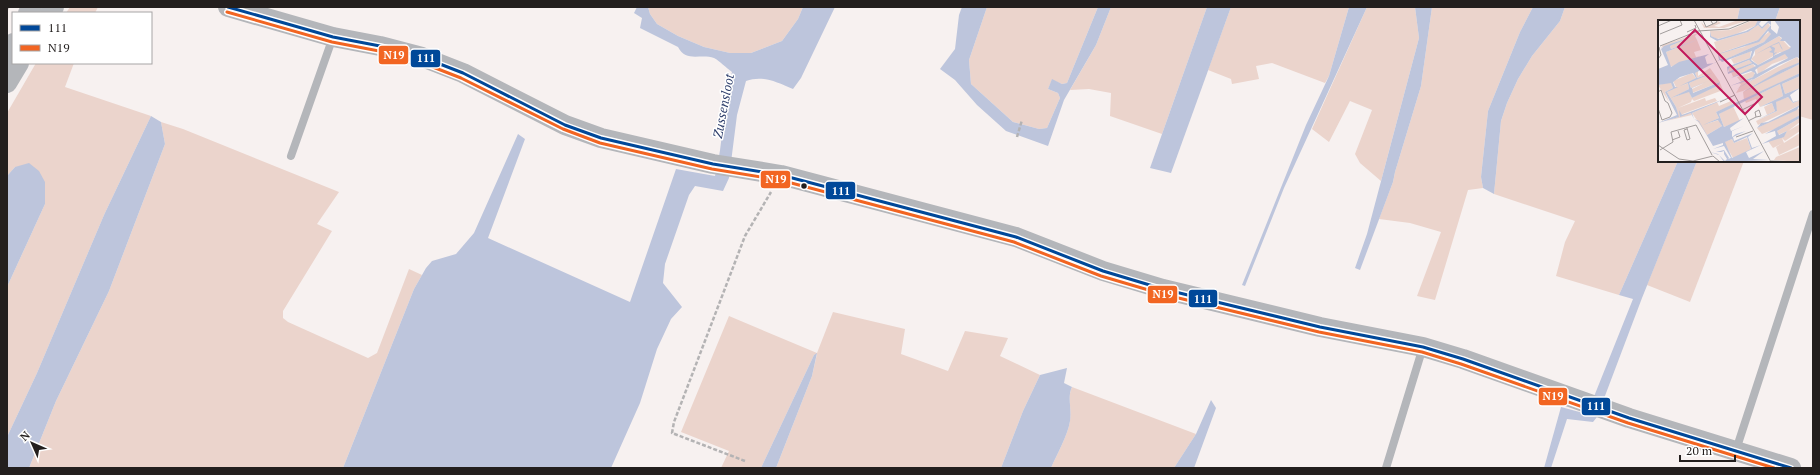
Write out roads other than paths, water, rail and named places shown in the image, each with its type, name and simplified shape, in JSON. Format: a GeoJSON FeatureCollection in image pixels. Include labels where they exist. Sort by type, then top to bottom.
{"type":"FeatureCollection","features":[{"type":"Feature","properties":{"kind":"street"},"geometry":{"type":"LineString","coordinates":[[228,7],[333,37],[380,46],[447,66],[565,125],[601,138],[713,164],[781,175],[1016,237],[1103,271],[1163,289],[1320,327],[1422,347],[1463,359],[1629,418],[1791,468]]}},
{"type":"Feature","properties":{"kind":"street"},"geometry":{"type":"LineString","coordinates":[[7,54],[12,45]]}},
{"type":"Feature","properties":{"kind":"street"},"geometry":{"type":"LineString","coordinates":[[7,83],[18,64]]}},
{"type":"Feature","properties":{"kind":"lane"},"geometry":{"type":"LineString","coordinates":[[291,156],[333,37]]}},
{"type":"Feature","properties":{"kind":"lane"},"geometry":{"type":"LineString","coordinates":[[1736,450],[1813,214]]}},
{"type":"Feature","properties":{"kind":"lane"},"geometry":{"type":"LineString","coordinates":[[1386,468],[1422,347]]}},
{"type":"Feature","properties":{"kind":"water"},"geometry":{"type":"Polygon","coordinates":[[[637,7],[648,7],[650,14],[657,24],[678,36],[704,47],[730,53],[751,53],[782,41],[798,19],[803,7],[835,7],[801,78],[793,89],[764,79],[752,79],[746,81],[737,115],[729,178],[723,191],[695,186],[689,195],[665,264],[663,283],[682,307],[671,319],[657,349],[640,403],[611,468],[343,468],[414,289],[426,268],[432,261],[456,254],[474,233],[518,134],[525,139],[488,238],[630,302],[676,169],[715,176],[720,150],[726,98],[732,72],[714,58],[685,55],[678,47],[640,28],[642,18],[634,13],[637,7]]]}},
{"type":"Feature","properties":{"kind":"water"},"geometry":{"type":"Polygon","coordinates":[[[962,7],[987,7],[969,60],[971,84],[1013,122],[1039,129],[1047,128],[1060,98],[1058,93],[1048,89],[1052,79],[1062,84],[1067,83],[1098,7],[1111,7],[1096,45],[1064,100],[1048,146],[1006,131],[977,105],[955,80],[940,69],[955,49],[959,15],[962,7]]]}},
{"type":"Feature","properties":{"kind":"water"},"geometry":{"type":"Polygon","coordinates":[[[1207,7],[1231,7],[1171,173],[1150,168],[1207,7]]]}},
{"type":"Feature","properties":{"kind":"water"},"geometry":{"type":"Polygon","coordinates":[[[1349,7],[1367,7],[1284,188],[1245,286],[1242,285],[1306,125],[1329,76],[1349,7]]]}},
{"type":"Feature","properties":{"kind":"water"},"geometry":{"type":"Polygon","coordinates":[[[1415,7],[1432,7],[1421,86],[1393,182],[1360,270],[1355,268],[1367,234],[1419,38],[1415,7]]]}},
{"type":"Feature","properties":{"kind":"water"},"geometry":{"type":"Polygon","coordinates":[[[1533,7],[1565,7],[1560,21],[1532,56],[1518,79],[1507,103],[1501,121],[1494,194],[1483,188],[1481,177],[1488,111],[1520,32],[1533,7]]]}},
{"type":"Feature","properties":{"kind":"water"},"geometry":{"type":"Polygon","coordinates":[[[1740,7],[1780,7],[1775,20],[1737,20],[1740,7]]]}},
{"type":"Feature","properties":{"kind":"water"},"geometry":{"type":"Polygon","coordinates":[[[151,116],[161,122],[165,144],[109,291],[56,401],[29,468],[7,468],[7,437],[37,373],[104,215],[151,116]]]}},
{"type":"Feature","properties":{"kind":"water"},"geometry":{"type":"Polygon","coordinates":[[[1678,162],[1697,162],[1642,298],[1597,417],[1593,422],[1567,419],[1551,468],[1544,468],[1561,407],[1587,414],[1633,299],[1619,295],[1678,162]]]}},
{"type":"Feature","properties":{"kind":"water"},"geometry":{"type":"Polygon","coordinates":[[[29,163],[39,171],[45,182],[45,204],[7,287],[7,176],[15,167],[29,163]]]}},
{"type":"Feature","properties":{"kind":"water"},"geometry":{"type":"Polygon","coordinates":[[[817,353],[812,376],[776,468],[761,468],[814,355],[817,353]]]}},
{"type":"Feature","properties":{"kind":"water"},"geometry":{"type":"Polygon","coordinates":[[[1067,368],[1064,383],[1072,387],[1070,395],[1070,421],[1065,438],[1051,468],[1001,468],[1023,411],[1040,375],[1067,368]]]}},
{"type":"Feature","properties":{"kind":"water"},"geometry":{"type":"Polygon","coordinates":[[[1211,400],[1216,408],[1194,468],[1174,468],[1196,434],[1211,400]]]}},
{"type":"Feature","properties":{"kind":"water label","name":"Zussensloot"},"geometry":{"type":"Point","coordinates":[723,106]}}]}
